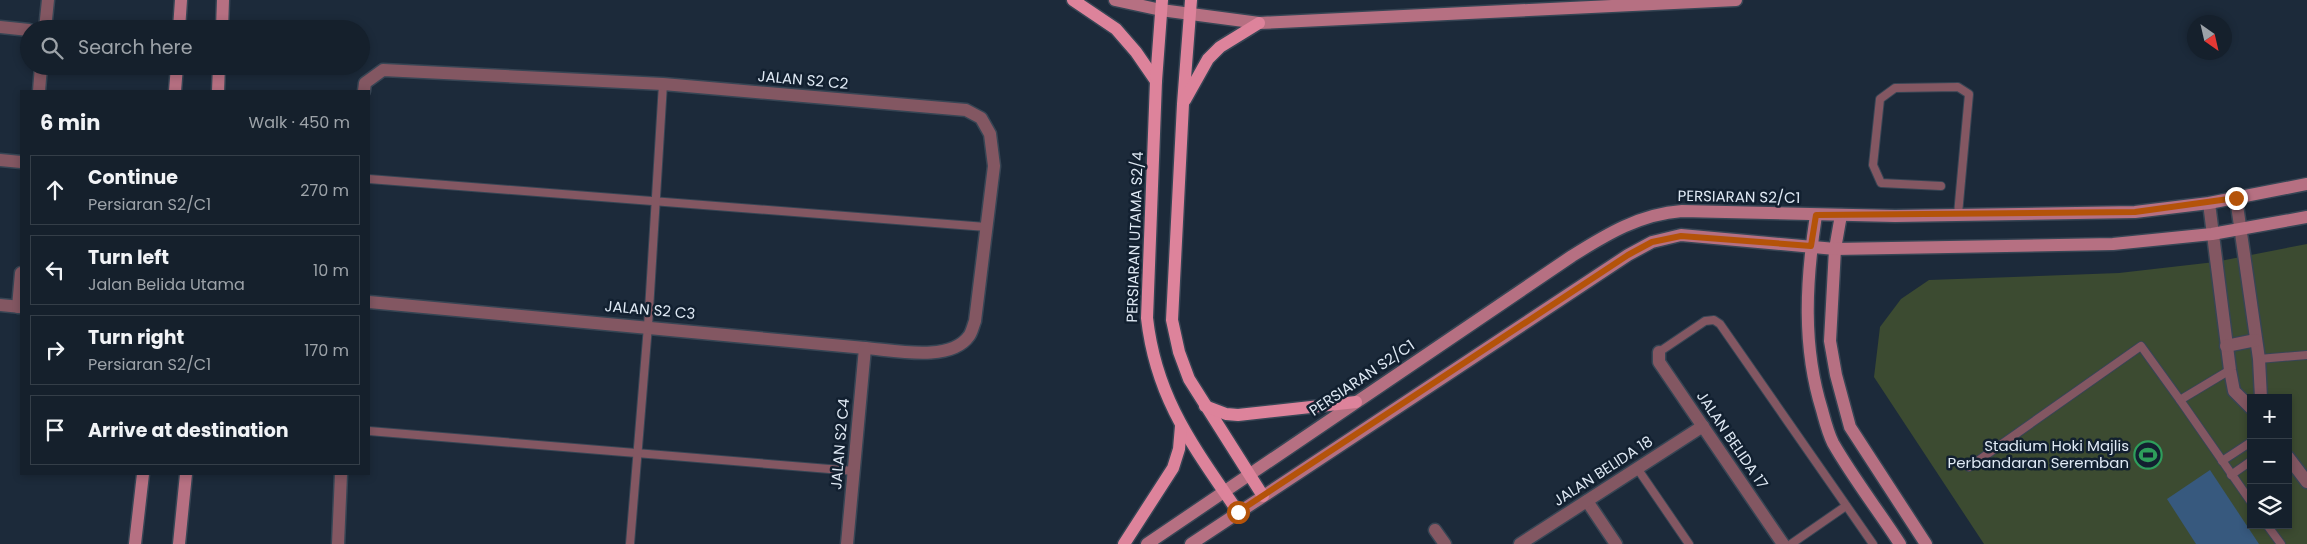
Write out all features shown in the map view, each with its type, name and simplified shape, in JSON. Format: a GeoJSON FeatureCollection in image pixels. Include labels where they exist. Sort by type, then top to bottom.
{"type":"FeatureCollection","features":[{"type":"Feature","properties":{"kind":"main road"},"geometry":{"type":"LineString","coordinates":[[180,20],[182,0]]}},
{"type":"Feature","properties":{"kind":"main road"},"geometry":{"type":"LineString","coordinates":[[222,20],[223,0]]}},
{"type":"Feature","properties":{"kind":"main road"},"geometry":{"type":"LineString","coordinates":[[1074,0],[1116,29],[1136,52],[1156,81]]}},
{"type":"Feature","properties":{"kind":"main road"},"geometry":{"type":"LineString","coordinates":[[1115,0],[1161,5],[1190,14],[1259,23],[1736,0]]}},
{"type":"Feature","properties":{"kind":"main road"},"geometry":{"type":"LineString","coordinates":[[1192,0],[1183,104],[1172,320],[1179,352],[1189,380],[1262,496]]}},
{"type":"Feature","properties":{"kind":"main road","name":"PERSIARAN UTAMA S2/4"},"geometry":{"type":"LineString","coordinates":[[1161,5],[1156,81],[1147,318],[1150,345],[1162,388],[1181,426],[1238,512]]}},
{"type":"Feature","properties":{"kind":"main road"},"geometry":{"type":"LineString","coordinates":[[1183,104],[1208,60],[1220,47],[1259,23]]}},
{"type":"Feature","properties":{"kind":"main road"},"geometry":{"type":"LineString","coordinates":[[175,90],[176,75]]}},
{"type":"Feature","properties":{"kind":"main road"},"geometry":{"type":"LineString","coordinates":[[218,90],[219,75]]}},
{"type":"Feature","properties":{"kind":"main road","name":"PERSIARAN S2/C1"},"geometry":{"type":"LineString","coordinates":[[1147,544],[1572,256],[1629,223],[1666,212],[1682,211],[1816,215],[2135,212],[2209,203],[2307,184]]}},
{"type":"Feature","properties":{"kind":"main road"},"geometry":{"type":"LineString","coordinates":[[1816,215],[1811,246],[1808,341],[1814,383],[1832,441],[1900,544]]}},
{"type":"Feature","properties":{"kind":"main road"},"geometry":{"type":"LineString","coordinates":[[1841,215],[1835,249],[1830,341],[1836,375],[1850,427],[1926,544]]}},
{"type":"Feature","properties":{"kind":"main road"},"geometry":{"type":"LineString","coordinates":[[1191,544],[1628,255],[1652,242],[1666,238],[1692,236],[1835,249],[2113,244],[2212,234],[2307,217]]}},
{"type":"Feature","properties":{"kind":"main road"},"geometry":{"type":"LineString","coordinates":[[1205,406],[1226,414],[1238,416],[1356,402]]}},
{"type":"Feature","properties":{"kind":"main road"},"geometry":{"type":"LineString","coordinates":[[1124,544],[1173,468],[1179,449],[1181,426]]}},
{"type":"Feature","properties":{"kind":"main road"},"geometry":{"type":"LineString","coordinates":[[135,544],[142,475]]}},
{"type":"Feature","properties":{"kind":"main road"},"geometry":{"type":"LineString","coordinates":[[179,544],[186,475]]}},
{"type":"Feature","properties":{"kind":"street"},"geometry":{"type":"LineString","coordinates":[[46,20],[48,0]]}},
{"type":"Feature","properties":{"kind":"street"},"geometry":{"type":"LineString","coordinates":[[0,27],[20,29]]}},
{"type":"Feature","properties":{"kind":"street","name":"JALAN S2 C2"},"geometry":{"type":"LineString","coordinates":[[364,90],[365,83],[382,70],[663,84],[966,110],[981,118],[990,134],[994,166],[975,321],[969,336],[956,346],[928,353]]}},
{"type":"Feature","properties":{"kind":"street"},"geometry":{"type":"LineString","coordinates":[[39,90],[40,75]]}},
{"type":"Feature","properties":{"kind":"street"},"geometry":{"type":"LineString","coordinates":[[0,160],[20,162]]}},
{"type":"Feature","properties":{"kind":"street"},"geometry":{"type":"LineString","coordinates":[[2236,198],[2239,230],[2259,358],[2261,394]]}},
{"type":"Feature","properties":{"kind":"street"},"geometry":{"type":"LineString","coordinates":[[2209,203],[2230,370],[2234,391],[2247,404]]}},
{"type":"Feature","properties":{"kind":"street","name":"JALAN S2 C3"},"geometry":{"type":"LineString","coordinates":[[370,302],[928,353]]}},
{"type":"Feature","properties":{"kind":"street"},"geometry":{"type":"LineString","coordinates":[[0,305],[20,307]]}},
{"type":"Feature","properties":{"kind":"street"},"geometry":{"type":"LineString","coordinates":[[2226,346],[2256,340]]}},
{"type":"Feature","properties":{"kind":"street","name":"JALAN S2 C4"},"geometry":{"type":"LineString","coordinates":[[847,544],[865,348]]}},
{"type":"Feature","properties":{"kind":"street","name":"JALAN BELIDA 17"},"geometry":{"type":"LineString","coordinates":[[1659,352],[1659,362],[1783,544]]}},
{"type":"Feature","properties":{"kind":"street","name":"JALAN BELIDA 18"},"geometry":{"type":"LineString","coordinates":[[1524,543],[1703,426]]}},
{"type":"Feature","properties":{"kind":"street"},"geometry":{"type":"LineString","coordinates":[[2292,462],[2307,482]]}},
{"type":"Feature","properties":{"kind":"street"},"geometry":{"type":"LineString","coordinates":[[338,544],[341,475]]}},
{"type":"Feature","properties":{"kind":"street"},"geometry":{"type":"LineString","coordinates":[[1587,501],[1616,544]]}},
{"type":"Feature","properties":{"kind":"street"},"geometry":{"type":"LineString","coordinates":[[1435,530],[1445,544]]}},
{"type":"Feature","properties":{"kind":"lane"},"geometry":{"type":"LineString","coordinates":[[630,544],[648,326],[654,200],[663,84]]}},
{"type":"Feature","properties":{"kind":"lane"},"geometry":{"type":"LineString","coordinates":[[1942,186],[1881,183],[1873,165],[1880,99],[1895,88],[1958,87],[1969,94],[1958,214]]}},
{"type":"Feature","properties":{"kind":"lane"},"geometry":{"type":"LineString","coordinates":[[370,179],[986,227]]}},
{"type":"Feature","properties":{"kind":"lane"},"geometry":{"type":"LineString","coordinates":[[1659,352],[1705,321],[1714,320],[1720,324],[1873,544]]}},
{"type":"Feature","properties":{"kind":"lane"},"geometry":{"type":"LineString","coordinates":[[1969,467],[2141,346],[2247,497]]}},
{"type":"Feature","properties":{"kind":"lane"},"geometry":{"type":"LineString","coordinates":[[2259,358],[2307,355]]}},
{"type":"Feature","properties":{"kind":"lane"},"geometry":{"type":"LineString","coordinates":[[2180,400],[2230,370]]}},
{"type":"Feature","properties":{"kind":"lane"},"geometry":{"type":"LineString","coordinates":[[370,432],[854,471]]}},
{"type":"Feature","properties":{"kind":"lane"},"geometry":{"type":"LineString","coordinates":[[2222,461],[2247,445]]}},
{"type":"Feature","properties":{"kind":"lane"},"geometry":{"type":"LineString","coordinates":[[2231,475],[2247,464]]}},
{"type":"Feature","properties":{"kind":"lane"},"geometry":{"type":"LineString","coordinates":[[1637,468],[1689,544]]}},
{"type":"Feature","properties":{"kind":"lane"},"geometry":{"type":"LineString","coordinates":[[1791,544],[1846,506]]}},
{"type":"Feature","properties":{"kind":"lane"},"geometry":{"type":"LineString","coordinates":[[2270,529],[2281,544]]}},
{"type":"Feature","properties":{"kind":"green space"},"geometry":{"type":"Polygon","coordinates":[[[2307,244],[2307,544],[1984,544],[1874,377],[1880,327],[1901,299],[1929,280],[2119,273],[2215,262],[2307,244]]]}},
{"type":"Feature","properties":{"kind":"building"},"geometry":{"type":"Polygon","coordinates":[[[2210,470],[2247,526],[2247,529],[2249,529],[2259,544],[2196,544],[2167,499],[2210,470]]]}},
{"type":"Feature","properties":{"kind":"place","name":"Stadium Hoki Majlis Perbandaran Seremban"},"geometry":{"type":"Point","coordinates":[2148,455]}},
{"type":"Feature","properties":{"kind":"route"},"geometry":{"type":"LineString","coordinates":[[1238,512],[1628,255],[1652,242],[1666,238],[1692,236],[1811,246],[1816,215],[1895,216],[2135,212],[2236,198]]}}]}
